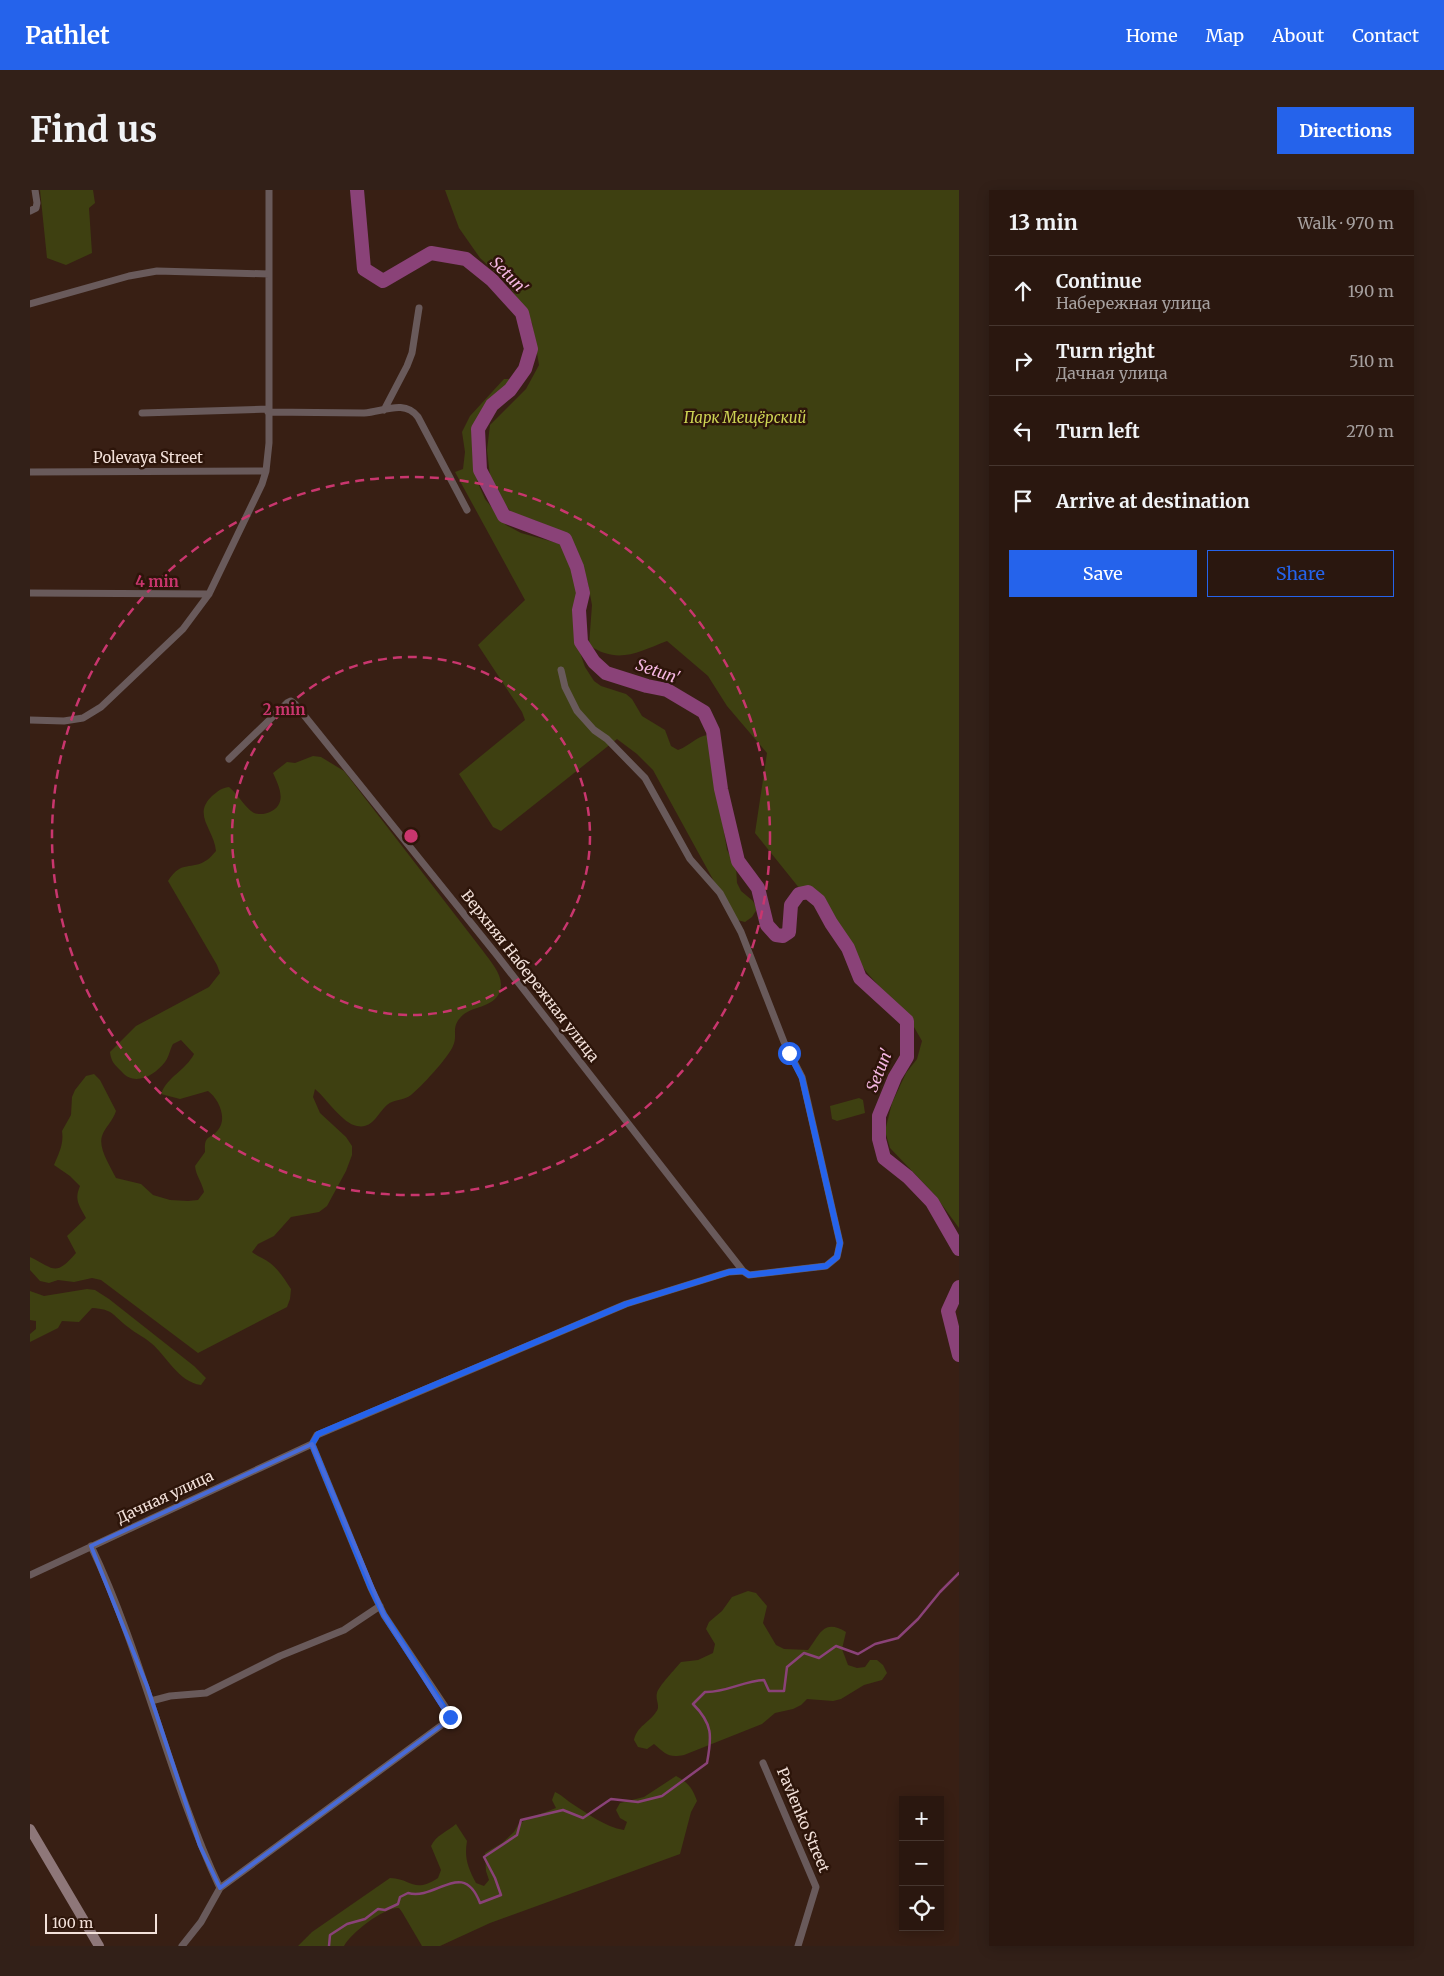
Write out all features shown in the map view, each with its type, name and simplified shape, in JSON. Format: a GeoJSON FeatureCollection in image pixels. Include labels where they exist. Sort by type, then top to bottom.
{"type":"FeatureCollection","features":[{"type":"Feature","properties":{"kind":"main road"},"geometry":{"type":"LineString","coordinates":[[30,1829],[99,1946]]}},
{"type":"Feature","properties":{"kind":"street"},"geometry":{"type":"LineString","coordinates":[[30,211],[36,208],[35,190]]}},
{"type":"Feature","properties":{"kind":"street"},"geometry":{"type":"LineString","coordinates":[[30,720],[64,721],[83,718],[101,707],[183,629],[209,594],[254,501],[266,471],[269,443],[268,190]]}},
{"type":"Feature","properties":{"kind":"street"},"geometry":{"type":"LineString","coordinates":[[30,304],[129,276],[157,271],[269,274]]}},
{"type":"Feature","properties":{"kind":"street"},"geometry":{"type":"LineString","coordinates":[[384,410],[412,353],[419,308]]}},
{"type":"Feature","properties":{"kind":"street"},"geometry":{"type":"LineString","coordinates":[[142,413],[268,411],[364,413],[402,407],[414,412],[467,510]]}},
{"type":"Feature","properties":{"kind":"street","name":"Polevaya Street"},"geometry":{"type":"LineString","coordinates":[[30,472],[266,471]]}},
{"type":"Feature","properties":{"kind":"street"},"geometry":{"type":"LineString","coordinates":[[30,593],[209,594]]}},
{"type":"Feature","properties":{"kind":"street"},"geometry":{"type":"LineString","coordinates":[[182,1946],[201,1922],[220,1888],[450,1719],[450,1714],[380,1606],[312,1444],[318,1434],[626,1304],[729,1272],[743,1271],[749,1275],[826,1266],[837,1257],[840,1243],[802,1078],[784,1042],[741,932],[720,893],[690,859],[645,778],[607,739],[594,730],[577,711],[565,687],[561,670]]}},
{"type":"Feature","properties":{"kind":"street","name":"Верхняя Набережная улица"},"geometry":{"type":"LineString","coordinates":[[229,759],[287,703],[292,702],[295,704],[490,947],[743,1271]]}},
{"type":"Feature","properties":{"kind":"street","name":"Дачная улица"},"geometry":{"type":"LineString","coordinates":[[30,1575],[312,1444]]}},
{"type":"Feature","properties":{"kind":"street"},"geometry":{"type":"LineString","coordinates":[[92,1546],[151,1701],[166,1753],[200,1846],[220,1888]]}},
{"type":"Feature","properties":{"kind":"street"},"geometry":{"type":"LineString","coordinates":[[151,1701],[170,1696],[206,1693],[280,1656],[344,1630],[380,1606]]}},
{"type":"Feature","properties":{"kind":"street","name":"Pavlenko Street"},"geometry":{"type":"LineString","coordinates":[[763,1763],[816,1887],[798,1946]]}},
{"type":"Feature","properties":{"kind":"highlighted area"},"geometry":{"type":"Polygon","coordinates":[[[312,1444],[384,1615],[450,1719],[220,1888],[200,1846],[147,1686],[91,1546],[312,1444]]]}},
{"type":"Feature","properties":{"kind":"green space"},"geometry":{"type":"Polygon","coordinates":[[[40,190],[93,190],[95,203],[89,208],[92,253],[66,265],[47,258],[40,190]]]}},
{"type":"Feature","properties":{"kind":"green space","name":"Парк Мещёрский"},"geometry":{"type":"Polygon","coordinates":[[[445,190],[959,190],[959,1228],[934,1194],[890,1148],[885,1131],[892,1103],[906,1073],[917,1059],[922,1041],[910,1020],[869,975],[755,833],[767,753],[727,706],[708,676],[667,641],[628,655],[609,654],[589,645],[592,605],[588,584],[577,550],[556,530],[537,521],[512,513],[498,496],[490,476],[487,450],[490,425],[526,389],[539,365],[532,323],[509,285],[480,258],[459,228],[445,190]]]}},
{"type":"Feature","properties":{"kind":"green space"},"geometry":{"type":"Polygon","coordinates":[[[504,379],[512,379],[484,413],[476,426],[474,466],[478,483],[485,499],[506,525],[521,533],[561,544],[567,550],[579,582],[574,635],[585,667],[594,681],[601,686],[626,694],[632,699],[642,716],[665,730],[671,746],[678,750],[696,739],[708,735],[713,742],[718,795],[727,850],[736,866],[737,883],[741,891],[753,901],[757,909],[752,917],[745,922],[737,920],[733,916],[653,770],[637,754],[617,739],[501,831],[493,827],[459,774],[525,720],[522,712],[478,645],[525,600],[455,472],[463,469],[465,452],[462,432],[470,416],[504,379]]]}},
{"type":"Feature","properties":{"kind":"green space"},"geometry":{"type":"Polygon","coordinates":[[[313,756],[321,757],[344,771],[490,960],[499,975],[501,986],[497,997],[493,1001],[464,1014],[460,1018],[455,1029],[453,1046],[446,1058],[427,1079],[411,1095],[387,1105],[371,1123],[357,1126],[346,1121],[315,1089],[313,1097],[320,1113],[346,1137],[352,1146],[352,1155],[346,1171],[327,1206],[319,1212],[291,1217],[274,1236],[258,1244],[252,1252],[268,1261],[282,1275],[291,1289],[287,1307],[198,1353],[101,1280],[92,1278],[74,1282],[58,1280],[49,1283],[40,1281],[30,1270],[30,1257],[50,1267],[59,1268],[76,1253],[67,1236],[86,1218],[77,1199],[80,1186],[54,1165],[62,1144],[62,1131],[71,1115],[72,1097],[86,1076],[94,1074],[100,1080],[116,1111],[103,1133],[101,1141],[105,1157],[116,1178],[141,1184],[153,1195],[170,1200],[198,1200],[204,1192],[195,1166],[205,1152],[205,1142],[221,1125],[221,1109],[215,1098],[208,1091],[180,1099],[161,1094],[168,1083],[191,1060],[194,1054],[181,1040],[173,1044],[161,1067],[145,1078],[133,1079],[115,1065],[110,1052],[136,1026],[209,987],[220,973],[168,881],[178,870],[201,863],[216,851],[204,816],[206,803],[218,791],[229,787],[254,813],[270,812],[276,809],[280,800],[279,789],[273,773],[287,762],[295,763],[313,756]]]}},
{"type":"Feature","properties":{"kind":"green space"},"geometry":{"type":"Polygon","coordinates":[[[859,1098],[863,1100],[865,1113],[837,1121],[832,1119],[830,1106],[859,1098]]]}},
{"type":"Feature","properties":{"kind":"green space"},"geometry":{"type":"Polygon","coordinates":[[[87,1289],[95,1290],[109,1299],[194,1366],[206,1378],[201,1385],[193,1383],[179,1374],[157,1348],[105,1310],[92,1308],[79,1322],[62,1321],[58,1328],[30,1342],[30,1334],[36,1329],[36,1321],[30,1320],[30,1291],[44,1296],[87,1289]]]}},
{"type":"Feature","properties":{"kind":"green space"},"geometry":{"type":"Polygon","coordinates":[[[748,1591],[756,1593],[767,1606],[763,1623],[776,1645],[784,1649],[808,1650],[823,1630],[832,1627],[838,1628],[846,1632],[842,1649],[848,1665],[857,1668],[865,1667],[870,1660],[877,1660],[883,1665],[887,1673],[882,1680],[864,1685],[841,1699],[833,1701],[807,1699],[793,1709],[775,1713],[762,1724],[684,1755],[674,1756],[667,1754],[654,1744],[647,1749],[638,1747],[634,1740],[640,1728],[657,1710],[657,1696],[660,1686],[681,1662],[698,1660],[713,1653],[715,1644],[706,1629],[709,1622],[722,1611],[732,1597],[748,1591]]]}},
{"type":"Feature","properties":{"kind":"green space"},"geometry":{"type":"Polygon","coordinates":[[[676,1776],[690,1786],[697,1801],[691,1812],[680,1854],[490,1923],[440,1946],[422,1946],[399,1908],[385,1912],[368,1922],[353,1934],[344,1946],[298,1946],[312,1932],[390,1878],[423,1885],[438,1878],[441,1870],[431,1846],[439,1836],[456,1824],[467,1841],[466,1858],[471,1872],[476,1883],[484,1886],[489,1880],[486,1871],[485,1853],[502,1843],[525,1820],[556,1808],[552,1800],[555,1792],[596,1819],[624,1830],[627,1822],[620,1818],[616,1810],[620,1803],[644,1797],[676,1776]]]}},
{"type":"Feature","properties":{"kind":"waterway","name":"Setun'"},"geometry":{"type":"LineString","coordinates":[[357,190],[364,269],[383,281],[431,253],[466,259],[492,280],[522,313],[531,349],[525,369],[510,390],[492,405],[478,429],[480,470],[504,516],[565,539],[577,567],[583,593],[579,610],[581,642],[594,662],[606,673],[647,686],[667,690],[704,712],[713,731],[721,789],[738,861],[758,888],[767,925],[776,935],[783,936],[789,932],[791,905],[799,894],[808,892],[819,901],[848,948],[860,978],[907,1021],[907,1057],[895,1077],[879,1116],[879,1139],[884,1158],[908,1177],[932,1202],[959,1249]]}},
{"type":"Feature","properties":{"kind":"waterway","name":"Setun'"},"geometry":{"type":"LineString","coordinates":[[959,1287],[948,1311],[959,1355]]}},
{"type":"Feature","properties":{"kind":"waterway"},"geometry":{"type":"LineString","coordinates":[[329,1946],[330,1935],[347,1924],[365,1919],[378,1909],[385,1910],[398,1904],[400,1897],[408,1893],[429,1892],[457,1882],[466,1884],[473,1890],[480,1903],[501,1895],[484,1857],[517,1835],[521,1820],[563,1810],[583,1818],[611,1799],[638,1802],[662,1796],[707,1763],[710,1745],[708,1724],[693,1704],[705,1692],[720,1691],[749,1682],[764,1680],[769,1691],[784,1691],[787,1667],[804,1653],[819,1658],[836,1646],[858,1654],[875,1644],[898,1638],[918,1619],[940,1592],[959,1573]]}},
{"type":"Feature","properties":{"kind":"route"},"geometry":{"type":"LineString","coordinates":[[450,1717],[450,1714],[384,1615],[371,1588],[312,1444],[318,1434],[626,1304],[729,1272],[743,1271],[749,1275],[826,1266],[837,1257],[840,1243],[802,1078],[789,1053]]}}]}
